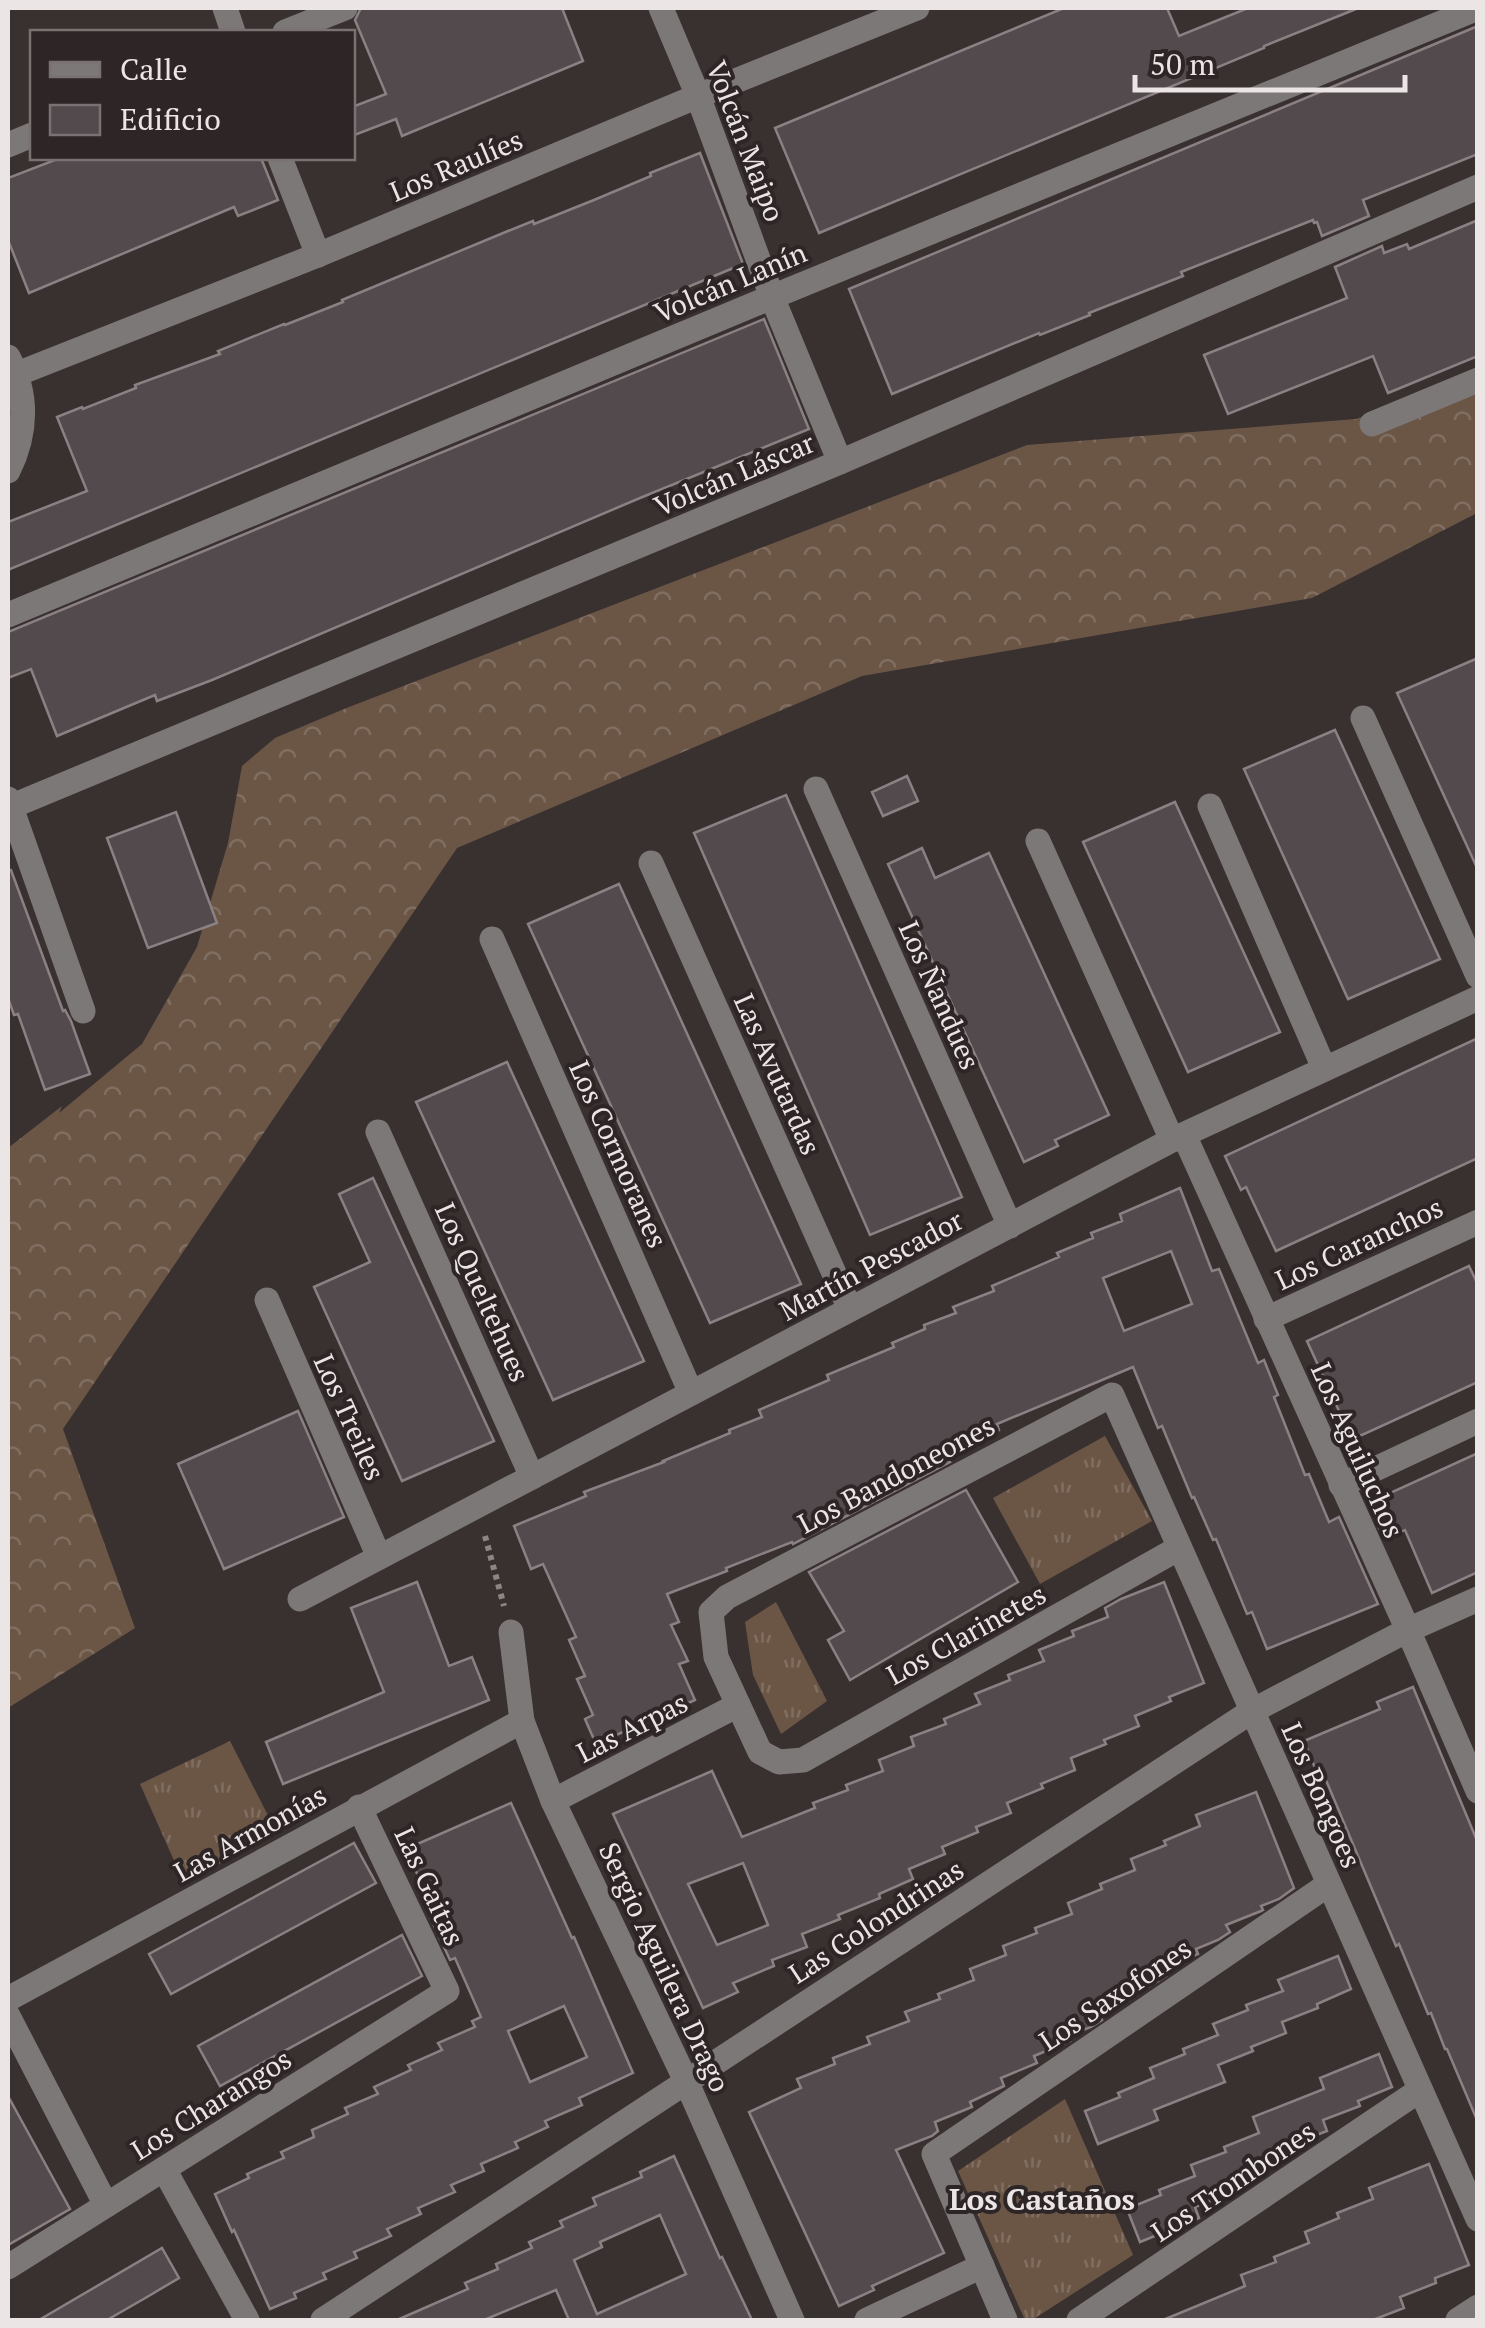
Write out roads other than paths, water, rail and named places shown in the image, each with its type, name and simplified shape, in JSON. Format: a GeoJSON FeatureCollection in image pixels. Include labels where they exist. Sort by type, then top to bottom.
{"type":"FeatureCollection","features":[{"type":"Feature","properties":{"kind":"street"},"geometry":{"type":"LineString","coordinates":[[289,30],[345,8]]}},
{"type":"Feature","properties":{"kind":"street","name":"Volcán Maipo"},"geometry":{"type":"LineString","coordinates":[[661,8],[840,462]]}},
{"type":"Feature","properties":{"kind":"street","name":"Los Raulíes"},"geometry":{"type":"LineString","coordinates":[[8,470],[21,440],[23,424],[21,390],[12,366],[318,255],[917,8]]}},
{"type":"Feature","properties":{"kind":"street","name":"Volcán Lanín"},"geometry":{"type":"LineString","coordinates":[[8,616],[772,296],[1478,8]]}},
{"type":"Feature","properties":{"kind":"street"},"geometry":{"type":"LineString","coordinates":[[281,160],[318,255]]}},
{"type":"Feature","properties":{"kind":"street","name":"Volcán Láscar"},"geometry":{"type":"LineString","coordinates":[[9,803],[840,462],[1478,187]]}},
{"type":"Feature","properties":{"kind":"street"},"geometry":{"type":"LineString","coordinates":[[1372,424],[1478,380]]}},
{"type":"Feature","properties":{"kind":"street"},"geometry":{"type":"LineString","coordinates":[[1363,718],[1478,976]]}},
{"type":"Feature","properties":{"kind":"street","name":"Los Ñandues"},"geometry":{"type":"LineString","coordinates":[[816,789],[1010,1226]]}},
{"type":"Feature","properties":{"kind":"street"},"geometry":{"type":"LineString","coordinates":[[9,803],[83,1012]]}},
{"type":"Feature","properties":{"kind":"street"},"geometry":{"type":"LineString","coordinates":[[1210,806],[1324,1068]]}},
{"type":"Feature","properties":{"kind":"street","name":"Los Aguiluchos"},"geometry":{"type":"LineString","coordinates":[[1038,842],[1266,1319],[1478,1790]]}},
{"type":"Feature","properties":{"kind":"street","name":"Las Avutardas"},"geometry":{"type":"LineString","coordinates":[[651,864],[850,1309]]}},
{"type":"Feature","properties":{"kind":"street","name":"Los Cormoranes"},"geometry":{"type":"LineString","coordinates":[[492,939],[691,1394]]}},
{"type":"Feature","properties":{"kind":"street","name":"Martín Pescador"},"geometry":{"type":"LineString","coordinates":[[300,1599],[1178,1137],[1478,998]]}},
{"type":"Feature","properties":{"kind":"street","name":"Los Queltehues"},"geometry":{"type":"LineString","coordinates":[[378,1132],[532,1476]]}},
{"type":"Feature","properties":{"kind":"street","name":"Los Caranchos"},"geometry":{"type":"LineString","coordinates":[[1266,1319],[1478,1222]]}},
{"type":"Feature","properties":{"kind":"street","name":"Los Treiles"},"geometry":{"type":"LineString","coordinates":[[267,1300],[379,1557]]}},
{"type":"Feature","properties":{"kind":"street","name":"Los Bongoes"},"geometry":{"type":"LineString","coordinates":[[1112,1395],[1478,2218]]}},
{"type":"Feature","properties":{"kind":"street","name":"Los Bandoneones"},"geometry":{"type":"LineString","coordinates":[[738,1706],[716,1656],[711,1612],[727,1597],[1112,1395]]}},
{"type":"Feature","properties":{"kind":"street"},"geometry":{"type":"LineString","coordinates":[[1341,1485],[1478,1421]]}},
{"type":"Feature","properties":{"kind":"street","name":"Los Clarinetes"},"geometry":{"type":"LineString","coordinates":[[738,1706],[760,1752],[780,1762],[803,1760],[1179,1548]]}},
{"type":"Feature","properties":{"kind":"street","name":"Las Golondrinas"},"geometry":{"type":"LineString","coordinates":[[323,2320],[1252,1711],[1408,1630],[1478,1599]]}},
{"type":"Feature","properties":{"kind":"street","name":"Sergio Aguilera Drago"},"geometry":{"type":"LineString","coordinates":[[511,1632],[522,1721],[552,1801],[686,2081],[792,2320]]}},
{"type":"Feature","properties":{"kind":"street","name":"Las Arpas"},"geometry":{"type":"LineString","coordinates":[[552,1801],[738,1706]]}},
{"type":"Feature","properties":{"kind":"street","name":"Las Armonías"},"geometry":{"type":"LineString","coordinates":[[8,1999],[522,1721]]}},
{"type":"Feature","properties":{"kind":"street","name":"Las Gaitas"},"geometry":{"type":"LineString","coordinates":[[359,1807],[447,1991]]}},
{"type":"Feature","properties":{"kind":"street","name":"Los Saxofones"},"geometry":{"type":"LineString","coordinates":[[982,2266],[934,2154],[1329,1884]]}},
{"type":"Feature","properties":{"kind":"street","name":"Los Charangos"},"geometry":{"type":"LineString","coordinates":[[8,2267],[447,1991]]}},
{"type":"Feature","properties":{"kind":"street"},"geometry":{"type":"LineString","coordinates":[[8,2016],[106,2205]]}},
{"type":"Feature","properties":{"kind":"street","name":"Los Trombones"},"geometry":{"type":"LineString","coordinates":[[1079,2320],[1420,2090]]}},
{"type":"Feature","properties":{"kind":"street"},"geometry":{"type":"LineString","coordinates":[[164,2169],[247,2320]]}},
{"type":"Feature","properties":{"kind":"street"},"geometry":{"type":"LineString","coordinates":[[867,2320],[982,2266],[1006,2320]]}},
{"type":"Feature","properties":{"kind":"street"},"geometry":{"type":"LineString","coordinates":[[1458,2320],[1478,2307]]}},
{"type":"Feature","properties":{"kind":"district","name":"Los Castaños"},"geometry":{"type":"Point","coordinates":[1042,2199]}}]}
